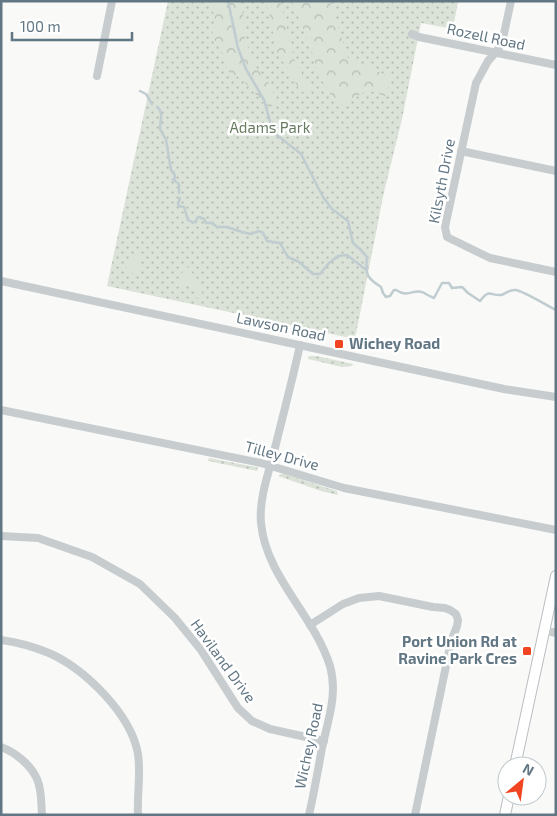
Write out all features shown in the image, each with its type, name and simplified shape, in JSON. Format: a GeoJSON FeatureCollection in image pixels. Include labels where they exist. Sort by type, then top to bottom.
{"type":"FeatureCollection","features":[{"type":"Feature","properties":{"kind":"main road"},"geometry":{"type":"LineString","coordinates":[[517,756],[556,576]]}},
{"type":"Feature","properties":{"kind":"street"},"geometry":{"type":"LineString","coordinates":[[97,76],[112,1]]}},
{"type":"Feature","properties":{"kind":"street","name":"Kilsyth Drive"},"geometry":{"type":"LineString","coordinates":[[511,1],[502,43],[488,61],[476,83],[445,227],[447,237],[490,258],[556,272]]}},
{"type":"Feature","properties":{"kind":"street","name":"Rozell Road"},"geometry":{"type":"LineString","coordinates":[[412,34],[427,39],[556,65]]}},
{"type":"Feature","properties":{"kind":"street"},"geometry":{"type":"LineString","coordinates":[[461,151],[556,171]]}},
{"type":"Feature","properties":{"kind":"street","name":"Lawson Road"},"geometry":{"type":"LineString","coordinates":[[1,280],[504,389],[556,397]]}},
{"type":"Feature","properties":{"kind":"street","name":"Wichey Road"},"geometry":{"type":"LineString","coordinates":[[300,345],[270,465],[261,507],[261,522],[270,558],[310,625],[330,666],[333,700],[308,815]]}},
{"type":"Feature","properties":{"kind":"street","name":"Tilley Drive"},"geometry":{"type":"LineString","coordinates":[[1,410],[270,465],[344,488],[556,530]]}},
{"type":"Feature","properties":{"kind":"street","name":"Haviland Drive"},"geometry":{"type":"LineString","coordinates":[[1,536],[38,538],[92,556],[140,584],[175,618],[201,650],[238,708],[252,721],[270,729],[324,741]]}},
{"type":"Feature","properties":{"kind":"street"},"geometry":{"type":"LineString","coordinates":[[310,625],[343,604],[359,598],[379,596],[445,608],[456,614],[457,626],[451,642],[415,815]]}},
{"type":"Feature","properties":{"kind":"street"},"geometry":{"type":"LineString","coordinates":[[544,630],[556,633]]}},
{"type":"Feature","properties":{"kind":"street"},"geometry":{"type":"LineString","coordinates":[[1,640],[30,646],[69,664],[100,691],[116,709],[132,736],[138,753],[138,815]]}},
{"type":"Feature","properties":{"kind":"street"},"geometry":{"type":"LineString","coordinates":[[1,747],[15,754],[24,762],[38,780],[42,815]]}},
{"type":"Feature","properties":{"kind":"green space","name":"Adams Park"},"geometry":{"type":"Polygon","coordinates":[[[168,1],[458,1],[453,29],[421,23],[402,119],[384,192],[355,339],[107,286],[168,1]]]}},
{"type":"Feature","properties":{"kind":"green space"},"geometry":{"type":"Polygon","coordinates":[[[212,1],[240,1],[245,40],[256,67],[271,86],[277,104],[268,108],[242,79],[227,71],[226,60],[212,35],[215,18],[211,6],[212,1]]]}},
{"type":"Feature","properties":{"kind":"green space"},"geometry":{"type":"Polygon","coordinates":[[[263,1],[280,1],[295,62],[310,86],[308,92],[301,92],[276,50],[269,11],[263,1]]]}},
{"type":"Feature","properties":{"kind":"green space"},"geometry":{"type":"Polygon","coordinates":[[[292,1],[330,1],[348,58],[390,77],[387,97],[368,90],[338,107],[318,74],[311,48],[292,1]]]}},
{"type":"Feature","properties":{"kind":"green space"},"geometry":{"type":"Polygon","coordinates":[[[136,254],[142,255],[142,258],[139,269],[133,274],[127,269],[127,264],[130,258],[136,254]]]}},
{"type":"Feature","properties":{"kind":"green space"},"geometry":{"type":"Polygon","coordinates":[[[185,266],[192,273],[201,291],[202,299],[197,298],[192,284],[184,287],[179,284],[185,266]]]}},
{"type":"Feature","properties":{"kind":"green space"},"geometry":{"type":"Polygon","coordinates":[[[309,356],[353,364],[352,366],[342,367],[308,359],[309,356]]]}},
{"type":"Feature","properties":{"kind":"green space"},"geometry":{"type":"Polygon","coordinates":[[[209,458],[258,468],[257,471],[208,461],[209,458]]]}},
{"type":"Feature","properties":{"kind":"green space"},"geometry":{"type":"Polygon","coordinates":[[[281,474],[337,491],[338,495],[278,476],[281,474]]]}},
{"type":"Feature","properties":{"kind":"waterway"},"geometry":{"type":"LineString","coordinates":[[228,1],[238,48],[246,69],[264,100],[273,132],[301,154],[323,197],[332,209],[348,221],[353,243],[367,257],[366,268],[368,275],[381,287],[386,297],[396,290],[404,293],[419,291],[434,298],[442,283],[449,283],[452,288],[462,287],[480,301],[488,294],[501,295],[511,290],[516,290],[556,310]]}},
{"type":"Feature","properties":{"kind":"waterway"},"geometry":{"type":"LineString","coordinates":[[140,91],[146,94],[152,104]]}},
{"type":"Feature","properties":{"kind":"waterway"},"geometry":{"type":"LineString","coordinates":[[157,107],[161,114],[160,129],[166,140],[171,170],[174,173],[175,178],[173,180],[179,185],[179,193]]}},
{"type":"Feature","properties":{"kind":"waterway"},"geometry":{"type":"LineString","coordinates":[[180,198],[178,204],[184,207],[188,220],[196,222],[199,217],[204,219],[206,223],[212,223],[217,227],[227,227],[251,234],[259,231],[263,233],[267,241],[280,243],[288,257],[299,262],[313,274],[320,274],[338,256],[347,255],[365,269]]}},
{"type":"Feature","properties":{"kind":"place","name":"Wichey Road"},"geometry":{"type":"Point","coordinates":[339,344]}},
{"type":"Feature","properties":{"kind":"place","name":"Port Union Rd at Ravine Park Cres"},"geometry":{"type":"Point","coordinates":[527,651]}}]}
